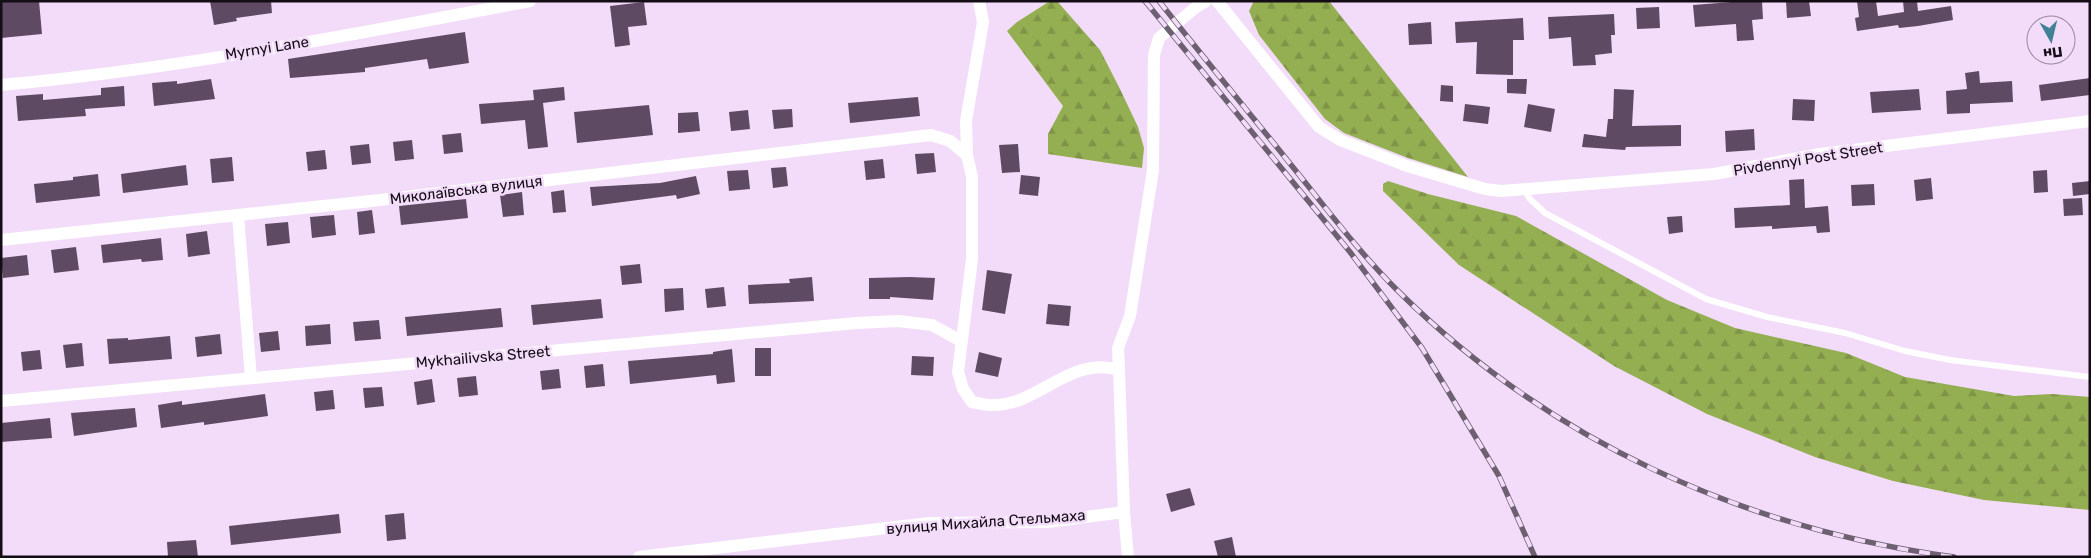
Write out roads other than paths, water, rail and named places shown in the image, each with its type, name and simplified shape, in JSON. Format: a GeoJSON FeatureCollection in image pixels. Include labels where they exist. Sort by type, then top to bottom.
{"type":"FeatureCollection","features":[{"type":"Feature","properties":{"kind":"street","name":"Myrnyi Lane"},"geometry":{"type":"LineString","coordinates":[[1,85],[72,78],[339,36],[530,1]]}},
{"type":"Feature","properties":{"kind":"street"},"geometry":{"type":"LineString","coordinates":[[979,1],[983,22],[966,121],[967,155],[972,178],[972,259],[958,372],[963,389],[972,402],[992,405],[1014,401],[1082,369],[1108,366],[1119,370]]}},
{"type":"Feature","properties":{"kind":"street"},"geometry":{"type":"LineString","coordinates":[[1128,557],[1124,512],[1118,348],[1130,316],[1153,170],[1154,55],[1160,38],[1198,4],[1206,1]]}},
{"type":"Feature","properties":{"kind":"street","name":"Pivdennyi Post Street"},"geometry":{"type":"LineString","coordinates":[[1217,1],[1319,127],[1340,140],[1407,166],[1485,189],[1525,190],[1714,174],[1820,154],[2090,121]]}},
{"type":"Feature","properties":{"kind":"street","name":"Миколаївська вулиця"},"geometry":{"type":"LineString","coordinates":[[1,240],[238,215],[931,135],[950,141],[967,155]]}},
{"type":"Feature","properties":{"kind":"street"},"geometry":{"type":"LineString","coordinates":[[238,215],[252,378]]}},
{"type":"Feature","properties":{"kind":"street","name":"Mykhailivska Street"},"geometry":{"type":"LineString","coordinates":[[1,401],[857,322],[898,321],[932,325],[961,341]]}},
{"type":"Feature","properties":{"kind":"street","name":"вулиця Михайла Стельмаха"},"geometry":{"type":"LineString","coordinates":[[639,557],[930,523],[1048,522],[1124,512]]}},
{"type":"Feature","properties":{"kind":"lane"},"geometry":{"type":"LineString","coordinates":[[1525,190],[1530,199],[1544,213],[1706,299],[1767,317],[1845,333],[1950,360],[2090,377]]}},
{"type":"Feature","properties":{"kind":"railway"},"geometry":{"type":"LineString","coordinates":[[1145,1],[1350,252],[1422,348],[1499,476],[1535,557]]}},
{"type":"Feature","properties":{"kind":"railway"},"geometry":{"type":"LineString","coordinates":[[1159,1],[1342,229],[1382,275],[1455,343],[1518,391],[1584,433],[1653,469],[1725,500],[1799,525],[1876,544],[1954,557]]}}]}
